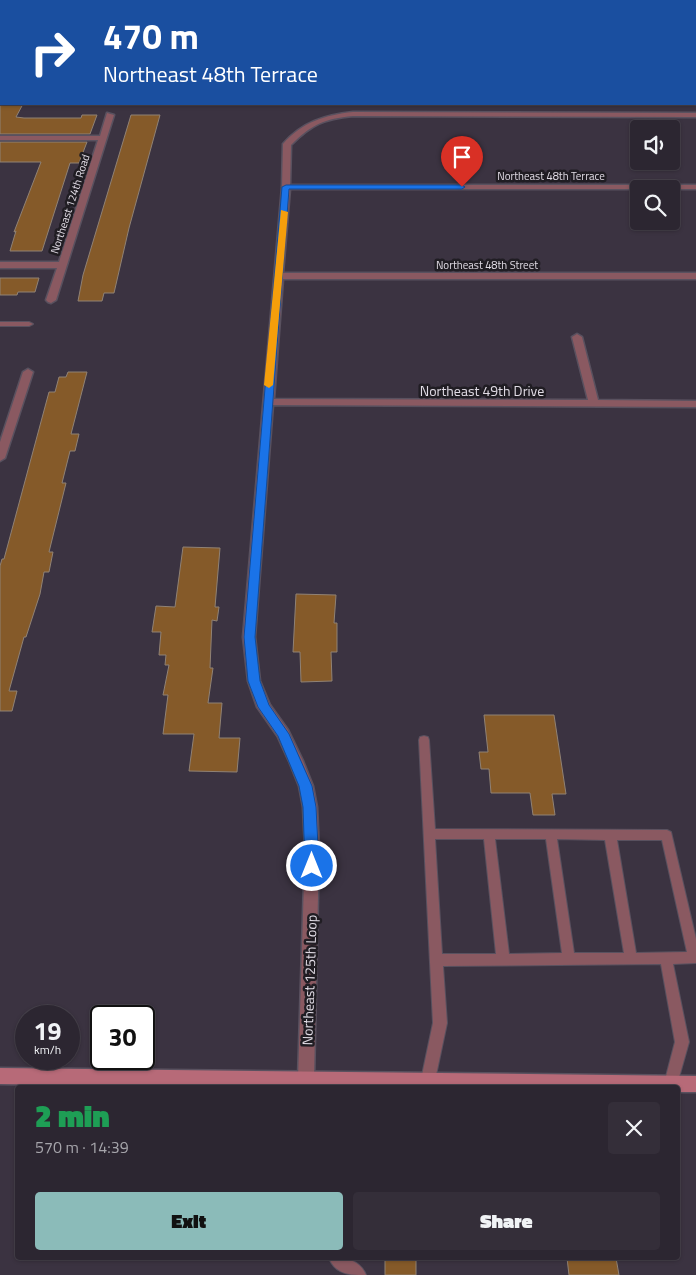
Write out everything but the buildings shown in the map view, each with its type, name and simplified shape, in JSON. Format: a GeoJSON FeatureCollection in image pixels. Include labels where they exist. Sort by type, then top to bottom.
{"type":"FeatureCollection","features":[{"type":"Feature","properties":{"kind":"street","name":"Northeast 124th Road"},"geometry":{"type":"LineString","coordinates":[[51,300],[110,115]]}},
{"type":"Feature","properties":{"kind":"street","name":"Northeast 125th Loop"},"geometry":{"type":"LineString","coordinates":[[306,1079],[312,849],[310,807],[306,786],[296,761],[283,734],[264,707],[254,681],[249,637],[286,187],[287,144],[312,122],[333,116],[696,115]]}},
{"type":"Feature","properties":{"kind":"street"},"geometry":{"type":"LineString","coordinates":[[0,138],[103,138]]}},
{"type":"Feature","properties":{"kind":"street","name":"Northeast 48th Terrace"},"geometry":{"type":"LineString","coordinates":[[286,187],[696,187]]}},
{"type":"Feature","properties":{"kind":"street"},"geometry":{"type":"LineString","coordinates":[[0,265],[62,265]]}},
{"type":"Feature","properties":{"kind":"street","name":"Northeast 48th Street"},"geometry":{"type":"LineString","coordinates":[[279,276],[696,276]]}},
{"type":"Feature","properties":{"kind":"street"},"geometry":{"type":"LineString","coordinates":[[577,337],[594,404]]}},
{"type":"Feature","properties":{"kind":"street"},"geometry":{"type":"LineString","coordinates":[[0,458],[28,372]]}},
{"type":"Feature","properties":{"kind":"street","name":"Northeast 49th Drive"},"geometry":{"type":"LineString","coordinates":[[267,402],[696,404]]}},
{"type":"Feature","properties":{"kind":"street"},"geometry":{"type":"LineString","coordinates":[[0,419],[12,419]]}},
{"type":"Feature","properties":{"kind":"street"},"geometry":{"type":"LineString","coordinates":[[0,1076],[142,1082],[306,1079],[696,1084]]}},
{"type":"Feature","properties":{"kind":"lane"},"geometry":{"type":"LineString","coordinates":[[0,324],[29,324]]}},
{"type":"Feature","properties":{"kind":"lane"},"geometry":{"type":"LineString","coordinates":[[424,740],[440,1022],[428,1080]]}},
{"type":"Feature","properties":{"kind":"lane"},"geometry":{"type":"LineString","coordinates":[[429,834],[667,835],[695,962],[666,958],[436,960]]}},
{"type":"Feature","properties":{"kind":"lane"},"geometry":{"type":"LineString","coordinates":[[489,835],[503,959]]}},
{"type":"Feature","properties":{"kind":"lane"},"geometry":{"type":"LineString","coordinates":[[551,835],[569,959]]}},
{"type":"Feature","properties":{"kind":"lane"},"geometry":{"type":"LineString","coordinates":[[610,835],[632,958]]}},
{"type":"Feature","properties":{"kind":"lane"},"geometry":{"type":"LineString","coordinates":[[666,958],[682,1042],[671,1084]]}},
{"type":"Feature","properties":{"kind":"lane"},"geometry":{"type":"LineString","coordinates":[[339,1260],[359,1275]]}},
{"type":"Feature","properties":{"kind":"slow traffic"},"geometry":{"type":"LineString","coordinates":[[269,385],[284,212]]}},
{"type":"Feature","properties":{"kind":"route"},"geometry":{"type":"LineString","coordinates":[[312,866],[310,807],[306,786],[283,734],[264,707],[254,681],[249,637],[286,187],[462,187]]}}]}
